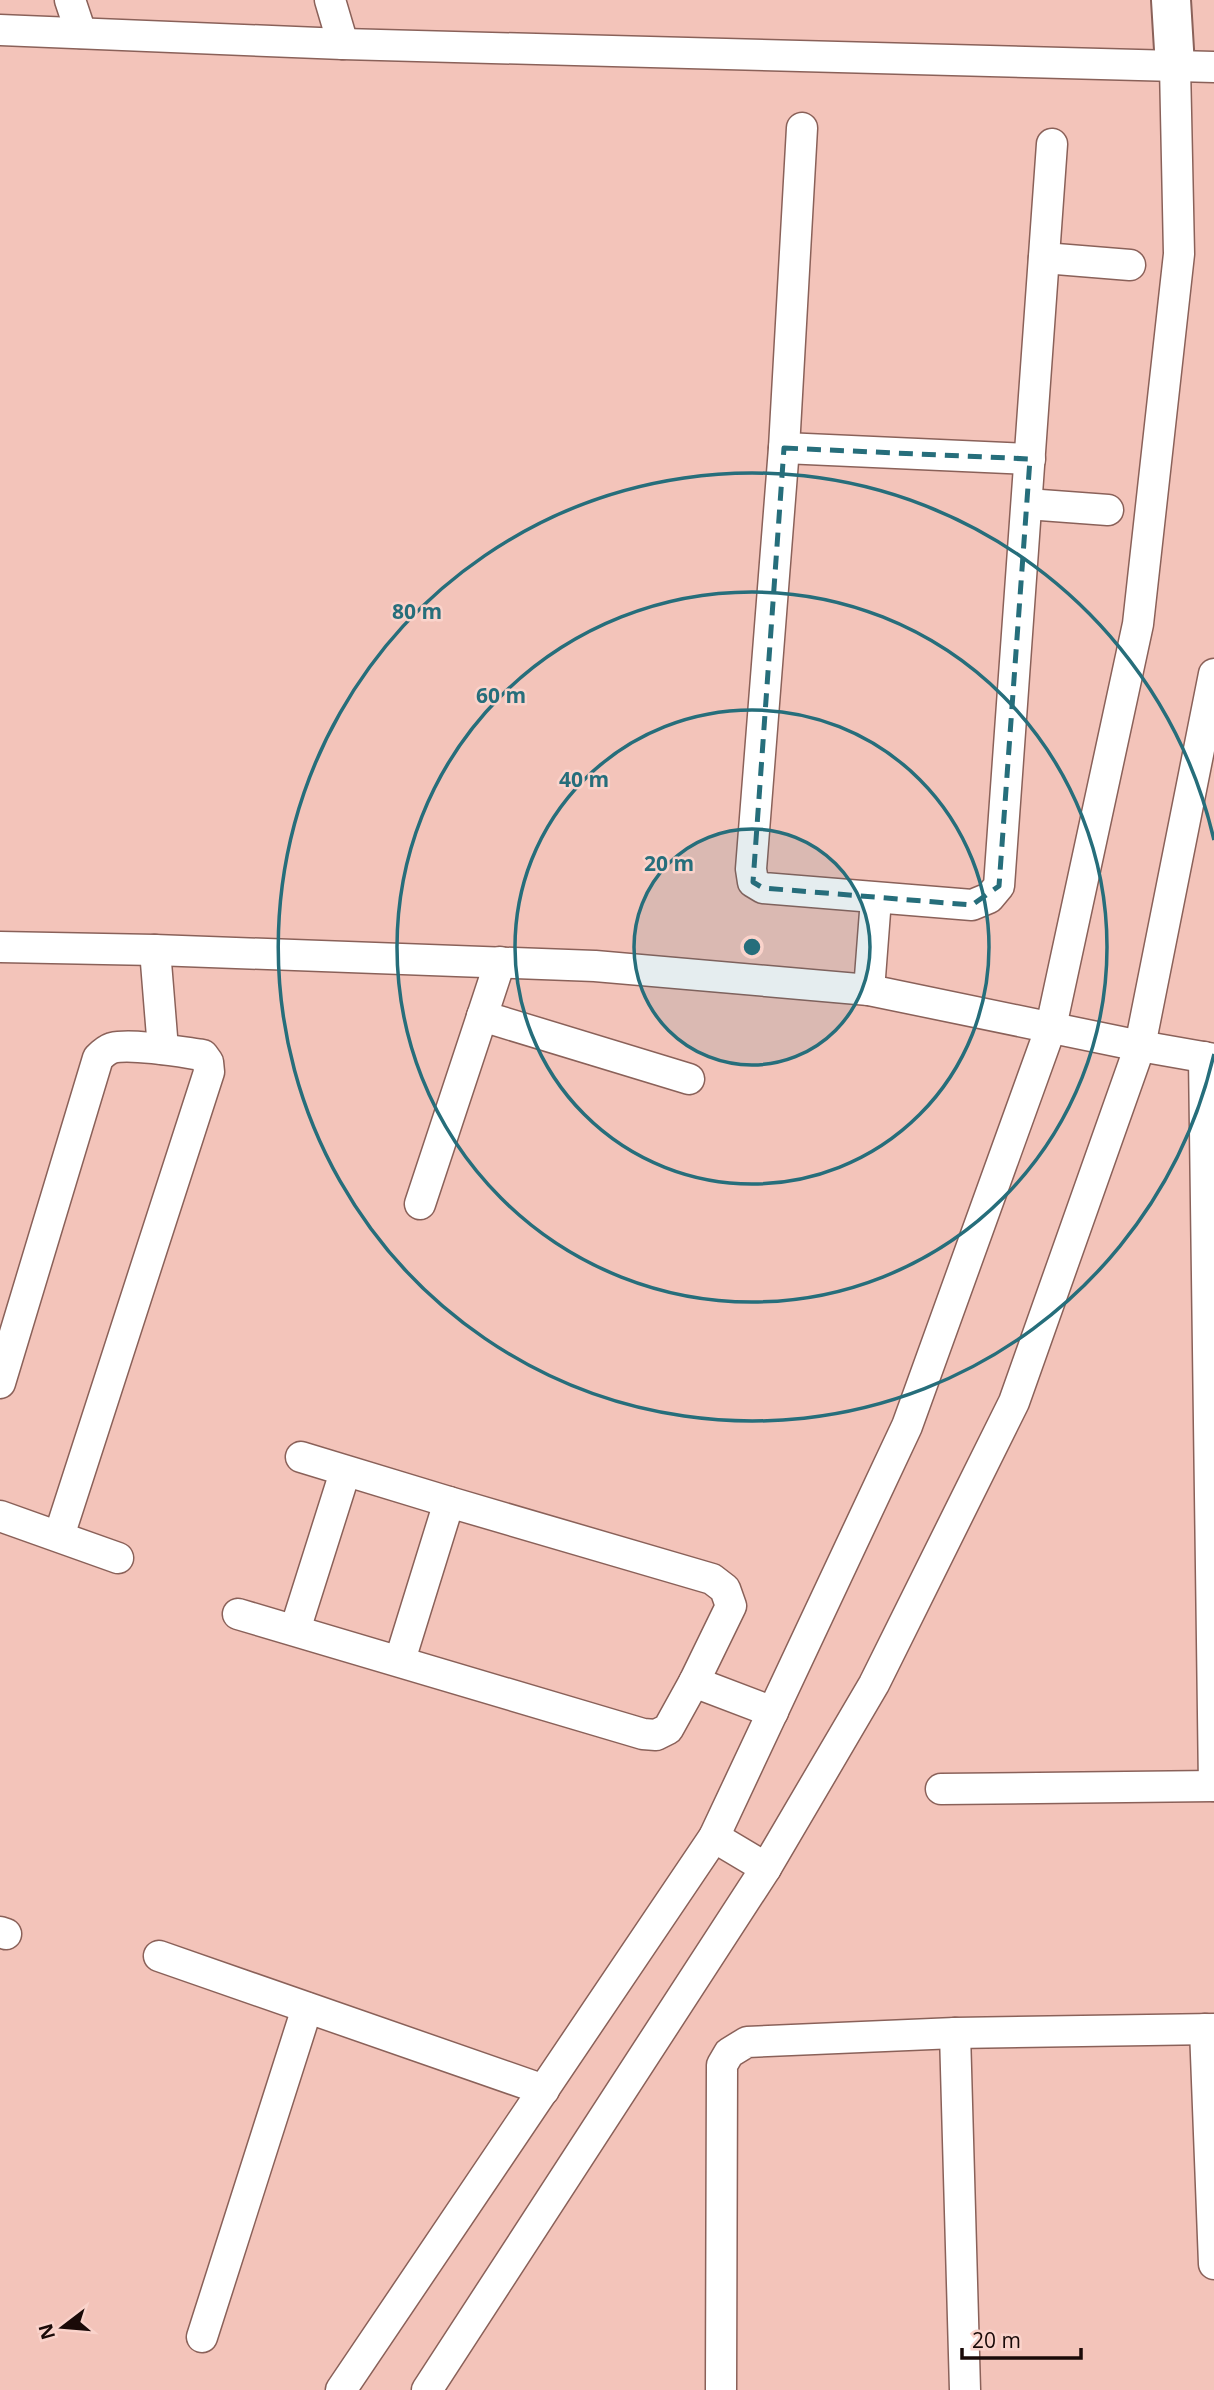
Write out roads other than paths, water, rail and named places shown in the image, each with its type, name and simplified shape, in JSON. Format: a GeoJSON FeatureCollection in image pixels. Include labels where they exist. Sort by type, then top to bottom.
{"type":"FeatureCollection","features":[{"type":"Feature","properties":{"kind":"street"},"geometry":{"type":"LineString","coordinates":[[70,0],[80,33]]}},
{"type":"Feature","properties":{"kind":"street"},"geometry":{"type":"LineString","coordinates":[[330,0],[343,44]]}},
{"type":"Feature","properties":{"kind":"street"},"geometry":{"type":"LineString","coordinates":[[341,2390],[714,1837],[907,1426],[1051,1027],[1138,624],[1179,254],[1171,0]]}},
{"type":"Feature","properties":{"kind":"street"},"geometry":{"type":"LineString","coordinates":[[0,30],[343,44],[1214,67]]}},
{"type":"Feature","properties":{"kind":"street"},"geometry":{"type":"LineString","coordinates":[[802,128],[785,447],[751,869],[753,882],[763,888],[876,899],[972,905],[989,898],[999,886],[1052,144]]}},
{"type":"Feature","properties":{"kind":"street"},"geometry":{"type":"LineString","coordinates":[[1044,258],[1130,265]]}},
{"type":"Feature","properties":{"kind":"street"},"geometry":{"type":"LineString","coordinates":[[785,447],[1030,459]]}},
{"type":"Feature","properties":{"kind":"street"},"geometry":{"type":"LineString","coordinates":[[1027,504],[1108,510]]}},
{"type":"Feature","properties":{"kind":"street"},"geometry":{"type":"LineString","coordinates":[[427,2390],[766,1868],[874,1684],[1014,1402],[1140,1046],[1214,674]]}},
{"type":"Feature","properties":{"kind":"street"},"geometry":{"type":"LineString","coordinates":[[869,990],[876,899]]}},
{"type":"Feature","properties":{"kind":"street"},"geometry":{"type":"LineString","coordinates":[[0,947],[595,966],[869,990],[1209,1058],[1214,1786],[941,1789]]}},
{"type":"Feature","properties":{"kind":"street"},"geometry":{"type":"LineString","coordinates":[[155,950],[163,1049]]}},
{"type":"Feature","properties":{"kind":"street"},"geometry":{"type":"LineString","coordinates":[[420,1204],[500,962]]}},
{"type":"Feature","properties":{"kind":"street"},"geometry":{"type":"LineString","coordinates":[[482,1016],[689,1079]]}},
{"type":"Feature","properties":{"kind":"street"},"geometry":{"type":"LineString","coordinates":[[0,1383],[98,1058],[114,1048],[163,1049],[203,1055],[208,1062],[209,1072],[59,1536]]}},
{"type":"Feature","properties":{"kind":"street"},"geometry":{"type":"LineString","coordinates":[[239,1614],[643,1734],[656,1735],[668,1729],[731,1606],[725,1589],[712,1579],[301,1457]]}},
{"type":"Feature","properties":{"kind":"street"},"geometry":{"type":"LineString","coordinates":[[295,1630],[345,1472]]}},
{"type":"Feature","properties":{"kind":"street"},"geometry":{"type":"LineString","coordinates":[[400,1660],[449,1503]]}},
{"type":"Feature","properties":{"kind":"street"},"geometry":{"type":"LineString","coordinates":[[0,1516],[118,1558]]}},
{"type":"Feature","properties":{"kind":"street"},"geometry":{"type":"LineString","coordinates":[[694,1682],[772,1712]]}},
{"type":"Feature","properties":{"kind":"street"},"geometry":{"type":"LineString","coordinates":[[714,1837],[766,1868]]}},
{"type":"Feature","properties":{"kind":"street"},"geometry":{"type":"LineString","coordinates":[[159,1956],[544,2090]]}},
{"type":"Feature","properties":{"kind":"street"},"geometry":{"type":"LineString","coordinates":[[202,2337],[307,2008]]}},
{"type":"Feature","properties":{"kind":"street"},"geometry":{"type":"LineString","coordinates":[[721,2390],[722,2065],[729,2053],[747,2042],[956,2033],[1210,2029],[1214,2264]]}},
{"type":"Feature","properties":{"kind":"street"},"geometry":{"type":"LineString","coordinates":[[956,2033],[965,2390]]}}]}
